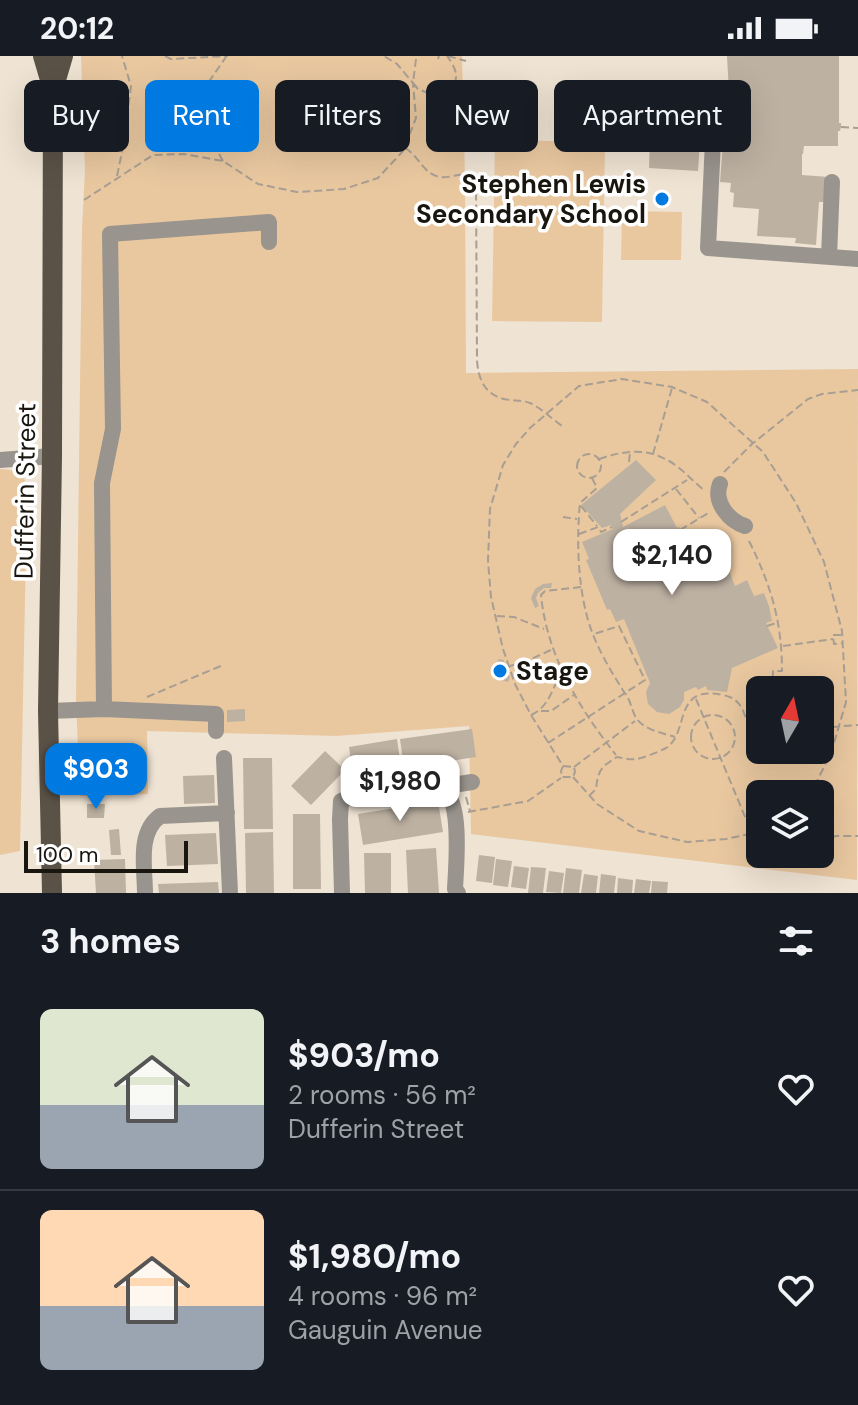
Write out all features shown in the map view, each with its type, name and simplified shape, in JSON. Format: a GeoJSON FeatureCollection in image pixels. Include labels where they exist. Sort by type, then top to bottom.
{"type":"FeatureCollection","features":[{"type":"Feature","properties":{"kind":"main road","name":"Dufferin Street"},"geometry":{"type":"LineString","coordinates":[[43,56],[50,80]]}},
{"type":"Feature","properties":{"kind":"main road","name":"Dufferin Street"},"geometry":{"type":"LineString","coordinates":[[56,80],[63,56]]}},
{"type":"Feature","properties":{"kind":"main road","name":"Dufferin Street"},"geometry":{"type":"LineString","coordinates":[[52,893],[48,711],[53,152]]}},
{"type":"Feature","properties":{"kind":"street"},"geometry":{"type":"LineString","coordinates":[[712,152],[708,248],[858,259]]}},
{"type":"Feature","properties":{"kind":"street"},"geometry":{"type":"LineString","coordinates":[[829,257],[832,182]]}},
{"type":"Feature","properties":{"kind":"street"},"geometry":{"type":"LineString","coordinates":[[104,709],[102,483],[113,429],[110,234],[269,222],[269,242]]}},
{"type":"Feature","properties":{"kind":"street"},"geometry":{"type":"LineString","coordinates":[[0,460],[52,456]]}},
{"type":"Feature","properties":{"kind":"street"},"geometry":{"type":"LineString","coordinates":[[715,483],[718,500],[730,519],[747,533]]}},
{"type":"Feature","properties":{"kind":"street"},"geometry":{"type":"LineString","coordinates":[[48,711],[104,709],[216,714],[216,731]]}},
{"type":"Feature","properties":{"kind":"street"},"geometry":{"type":"LineString","coordinates":[[224,758],[230,893]]}},
{"type":"Feature","properties":{"kind":"street"},"geometry":{"type":"LineString","coordinates":[[342,893],[341,801],[352,795],[379,790],[425,786],[444,791],[451,798],[455,814],[455,889],[458,893]]}},
{"type":"Feature","properties":{"kind":"street"},"geometry":{"type":"LineString","coordinates":[[434,788],[467,788]]}},
{"type":"Feature","properties":{"kind":"street"},"geometry":{"type":"LineString","coordinates":[[145,893],[145,841],[156,818],[227,813]]}},
{"type":"Feature","properties":{"kind":"path"},"geometry":{"type":"LineString","coordinates":[[116,179],[131,86],[122,56]]}},
{"type":"Feature","properties":{"kind":"path"},"geometry":{"type":"LineString","coordinates":[[165,56],[171,59],[227,56]]}},
{"type":"Feature","properties":{"kind":"path"},"geometry":{"type":"LineString","coordinates":[[223,161],[209,136],[203,116],[208,83],[227,56]]}},
{"type":"Feature","properties":{"kind":"path"},"geometry":{"type":"LineString","coordinates":[[384,56],[397,64],[425,93],[433,95],[448,90],[456,80],[456,69],[447,56],[466,61]]}},
{"type":"Feature","properties":{"kind":"path"},"geometry":{"type":"LineString","coordinates":[[410,133],[416,118],[413,83],[416,59]]}},
{"type":"Feature","properties":{"kind":"path"},"geometry":{"type":"LineString","coordinates":[[841,127],[858,128]]}},
{"type":"Feature","properties":{"kind":"path"},"geometry":{"type":"LineString","coordinates":[[84,200],[153,155],[184,154],[223,161],[258,184],[297,192],[344,189],[378,178],[401,152]]}},
{"type":"Feature","properties":{"kind":"path"},"geometry":{"type":"LineString","coordinates":[[410,152],[433,175],[467,175],[476,182],[478,375],[485,388],[501,398],[535,405],[562,426]]}},
{"type":"Feature","properties":{"kind":"path"},"geometry":{"type":"LineString","coordinates":[[563,766],[531,715],[508,666],[491,597],[488,561],[493,494],[509,454],[545,414],[579,386],[622,379],[672,387],[707,402],[767,457],[796,503],[824,562],[843,643],[846,702],[831,753],[818,780]]}},
{"type":"Feature","properties":{"kind":"path"},"geometry":{"type":"LineString","coordinates":[[653,454],[672,387]]}},
{"type":"Feature","properties":{"kind":"path"},"geometry":{"type":"LineString","coordinates":[[599,459],[630,451],[653,454],[669,461],[689,479],[715,483],[752,444],[808,399],[822,394],[858,390]]}},
{"type":"Feature","properties":{"kind":"path"},"geometry":{"type":"LineString","coordinates":[[629,462],[630,451]]}},
{"type":"Feature","properties":{"kind":"path"},"geometry":{"type":"LineString","coordinates":[[587,454],[599,459],[600,470],[592,478],[586,478],[577,469],[577,462],[587,454]]}},
{"type":"Feature","properties":{"kind":"path"},"geometry":{"type":"LineString","coordinates":[[592,478],[597,488],[579,505],[578,534],[582,587],[593,635],[628,696],[636,720],[675,737]]}},
{"type":"Feature","properties":{"kind":"path"},"geometry":{"type":"LineString","coordinates":[[621,522],[689,479]]}},
{"type":"Feature","properties":{"kind":"path"},"geometry":{"type":"LineString","coordinates":[[675,488],[700,519]]}},
{"type":"Feature","properties":{"kind":"path"},"geometry":{"type":"LineString","coordinates":[[579,505],[601,532],[612,527]]}},
{"type":"Feature","properties":{"kind":"path"},"geometry":{"type":"LineString","coordinates":[[680,530],[708,514]]}},
{"type":"Feature","properties":{"kind":"path"},"geometry":{"type":"LineString","coordinates":[[563,517],[578,519]]}},
{"type":"Feature","properties":{"kind":"path"},"geometry":{"type":"LineString","coordinates":[[578,534],[598,527]]}},
{"type":"Feature","properties":{"kind":"path"},"geometry":{"type":"LineString","coordinates":[[747,533],[769,584],[778,622],[782,671],[773,671],[773,676]]}},
{"type":"Feature","properties":{"kind":"path"},"geometry":{"type":"LineString","coordinates":[[582,587],[545,591],[541,595],[546,630],[574,695],[617,757],[635,760],[668,747],[675,737],[684,710],[695,697],[715,693],[730,696],[741,704],[746,715]]}},
{"type":"Feature","properties":{"kind":"path"},"geometry":{"type":"LineString","coordinates":[[496,616],[514,617],[546,630]]}},
{"type":"Feature","properties":{"kind":"path"},"geometry":{"type":"LineString","coordinates":[[767,626],[778,622]]}},
{"type":"Feature","properties":{"kind":"path"},"geometry":{"type":"LineString","coordinates":[[548,743],[645,680],[619,626],[593,635]]}},
{"type":"Feature","properties":{"kind":"path"},"geometry":{"type":"LineString","coordinates":[[842,635],[833,635],[833,639],[834,644],[843,643]]}},
{"type":"Feature","properties":{"kind":"path"},"geometry":{"type":"LineString","coordinates":[[782,646],[833,639]]}},
{"type":"Feature","properties":{"kind":"path"},"geometry":{"type":"LineString","coordinates":[[508,666],[554,649]]}},
{"type":"Feature","properties":{"kind":"path"},"geometry":{"type":"LineString","coordinates":[[143,698],[223,665]]}},
{"type":"Feature","properties":{"kind":"path"},"geometry":{"type":"LineString","coordinates":[[540,712],[562,672]]}},
{"type":"Feature","properties":{"kind":"path"},"geometry":{"type":"LineString","coordinates":[[531,715],[551,711],[574,695]]}},
{"type":"Feature","properties":{"kind":"path"},"geometry":{"type":"LineString","coordinates":[[695,697],[746,815]]}},
{"type":"Feature","properties":{"kind":"path"},"geometry":{"type":"LineString","coordinates":[[704,717],[720,717],[732,727],[735,738],[733,746],[721,757],[705,758],[692,746],[692,728],[704,717]]}},
{"type":"Feature","properties":{"kind":"path"},"geometry":{"type":"LineString","coordinates":[[563,766],[574,767],[636,720]]}},
{"type":"Feature","properties":{"kind":"path"},"geometry":{"type":"LineString","coordinates":[[834,727],[858,725]]}},
{"type":"Feature","properties":{"kind":"path"},"geometry":{"type":"LineString","coordinates":[[589,796],[596,789],[602,767],[617,757]]}},
{"type":"Feature","properties":{"kind":"path"},"geometry":{"type":"LineString","coordinates":[[562,777],[563,766]]}},
{"type":"Feature","properties":{"kind":"path"},"geometry":{"type":"LineString","coordinates":[[573,777],[574,767]]}},
{"type":"Feature","properties":{"kind":"path"},"geometry":{"type":"LineString","coordinates":[[467,788],[470,812],[528,801],[562,777],[573,777],[597,804],[639,831],[687,842],[746,835]]}},
{"type":"Feature","properties":{"kind":"path"},"geometry":{"type":"LineString","coordinates":[[834,837],[858,836]]}},
{"type":"Feature","properties":{"kind":"shaded area"},"geometry":{"type":"Polygon","coordinates":[[[81,56],[462,56],[463,80],[426,80],[426,152],[464,152],[466,373],[858,369],[857,880],[756,868],[834,868],[834,780],[746,780],[746,867],[471,834],[469,726],[336,736],[147,731],[148,794],[80,796],[76,700],[84,152],[129,152],[129,80],[82,80],[81,56]]]}},
{"type":"Feature","properties":{"kind":"shaded area"},"geometry":{"type":"Polygon","coordinates":[[[538,141],[554,141],[554,152],[605,152],[602,322],[492,321],[495,152],[538,152],[538,141]]]}},
{"type":"Feature","properties":{"kind":"shaded area"},"geometry":{"type":"Polygon","coordinates":[[[622,211],[682,212],[681,260],[621,260],[622,211]]]}},
{"type":"Feature","properties":{"kind":"shaded area"},"geometry":{"type":"Polygon","coordinates":[[[0,469],[14,472],[25,480],[26,548],[20,851],[0,855],[0,469]]]}},
{"type":"Feature","properties":{"kind":"building","name":"Stephen Lewis Secondary School"},"geometry":{"type":"Polygon","coordinates":[[[727,56],[839,56],[841,127],[838,146],[804,146],[802,154],[802,175],[829,177],[827,202],[819,202],[816,245],[795,243],[796,238],[757,236],[759,209],[733,207],[731,183],[720,182],[722,152],[751,152],[751,80],[728,80],[727,56]]]}},
{"type":"Feature","properties":{"kind":"building"},"geometry":{"type":"Polygon","coordinates":[[[650,152],[699,152],[698,171],[649,168],[650,152]]]}},
{"type":"Feature","properties":{"kind":"building"},"geometry":{"type":"Polygon","coordinates":[[[636,460],[656,480],[620,514],[623,527],[665,505],[677,528],[696,535],[696,543],[710,576],[728,568],[735,586],[747,580],[754,596],[764,593],[772,621],[766,623],[778,648],[732,668],[727,692],[707,690],[706,686],[698,690],[696,687],[684,692],[680,707],[669,714],[657,712],[648,704],[646,692],[650,683],[624,619],[616,622],[610,609],[607,610],[586,560],[589,559],[582,542],[613,529],[611,525],[602,528],[581,505],[636,460]]]}},
{"type":"Feature","properties":{"kind":"building"},"geometry":{"type":"Polygon","coordinates":[[[552,583],[551,588],[544,588],[538,593],[539,606],[535,608],[531,598],[535,589],[552,583]]]}},
{"type":"Feature","properties":{"kind":"building","name":"Stage"},"geometry":{"type":"Polygon","coordinates":[[[499,659],[504,660],[503,668],[510,677],[508,682],[496,676],[495,665],[499,659]]]}},
{"type":"Feature","properties":{"kind":"building"},"geometry":{"type":"Polygon","coordinates":[[[245,709],[245,721],[227,722],[227,710],[245,709]]]}},
{"type":"Feature","properties":{"kind":"building"},"geometry":{"type":"Polygon","coordinates":[[[472,729],[476,757],[404,768],[400,739],[472,729]]]}},
{"type":"Feature","properties":{"kind":"building"},"geometry":{"type":"Polygon","coordinates":[[[397,739],[401,767],[353,774],[349,747],[397,739]]]}},
{"type":"Feature","properties":{"kind":"building"},"geometry":{"type":"Polygon","coordinates":[[[325,751],[345,770],[311,805],[291,786],[325,751]]]}},
{"type":"Feature","properties":{"kind":"building"},"geometry":{"type":"Polygon","coordinates":[[[243,758],[272,758],[273,829],[244,829],[243,758]]]}},
{"type":"Feature","properties":{"kind":"building"},"geometry":{"type":"Polygon","coordinates":[[[214,775],[215,803],[184,804],[183,776],[214,775]]]}},
{"type":"Feature","properties":{"kind":"building"},"geometry":{"type":"Polygon","coordinates":[[[438,801],[443,832],[363,845],[358,814],[438,801]]]}},
{"type":"Feature","properties":{"kind":"building"},"geometry":{"type":"Polygon","coordinates":[[[87,804],[105,804],[104,818],[87,818],[87,804]]]}},
{"type":"Feature","properties":{"kind":"building"},"geometry":{"type":"Polygon","coordinates":[[[293,814],[320,814],[321,889],[293,889],[293,814]]]}},
{"type":"Feature","properties":{"kind":"building"},"geometry":{"type":"Polygon","coordinates":[[[119,829],[121,855],[111,855],[109,830],[119,829]]]}},
{"type":"Feature","properties":{"kind":"building"},"geometry":{"type":"Polygon","coordinates":[[[273,832],[274,893],[246,893],[245,833],[273,832]]]}},
{"type":"Feature","properties":{"kind":"building"},"geometry":{"type":"Polygon","coordinates":[[[216,833],[218,864],[167,866],[165,835],[216,833]]]}},
{"type":"Feature","properties":{"kind":"building"},"geometry":{"type":"Polygon","coordinates":[[[436,848],[439,893],[408,893],[406,850],[436,848]]]}},
{"type":"Feature","properties":{"kind":"building"},"geometry":{"type":"Polygon","coordinates":[[[364,853],[391,853],[391,893],[365,893],[364,853]]]}},
{"type":"Feature","properties":{"kind":"building"},"geometry":{"type":"Polygon","coordinates":[[[479,855],[495,857],[492,883],[476,881],[479,855]]]}},
{"type":"Feature","properties":{"kind":"building"},"geometry":{"type":"Polygon","coordinates":[[[125,859],[126,893],[96,893],[94,860],[125,859]]]}},
{"type":"Feature","properties":{"kind":"building"},"geometry":{"type":"Polygon","coordinates":[[[496,859],[512,861],[508,887],[493,885],[496,859]]]}},
{"type":"Feature","properties":{"kind":"building"},"geometry":{"type":"Polygon","coordinates":[[[514,866],[529,868],[526,889],[511,887],[514,866]]]}},
{"type":"Feature","properties":{"kind":"building"},"geometry":{"type":"Polygon","coordinates":[[[531,867],[546,868],[543,893],[528,893],[531,867]]]}},
{"type":"Feature","properties":{"kind":"building"},"geometry":{"type":"Polygon","coordinates":[[[566,868],[582,870],[579,893],[563,893],[566,868]]]}},
{"type":"Feature","properties":{"kind":"building"},"geometry":{"type":"Polygon","coordinates":[[[549,871],[564,873],[561,893],[546,892],[549,871]]]}},
{"type":"Feature","properties":{"kind":"building"},"geometry":{"type":"Polygon","coordinates":[[[584,874],[598,876],[596,893],[581,893],[584,874]]]}},
{"type":"Feature","properties":{"kind":"building"},"geometry":{"type":"Polygon","coordinates":[[[601,874],[616,876],[614,893],[599,893],[601,874]]]}},
{"type":"Feature","properties":{"kind":"building"},"geometry":{"type":"Polygon","coordinates":[[[618,878],[633,880],[632,893],[617,893],[618,878]]]}},
{"type":"Feature","properties":{"kind":"building"},"geometry":{"type":"Polygon","coordinates":[[[636,879],[651,881],[649,893],[634,893],[636,879]]]}},
{"type":"Feature","properties":{"kind":"building"},"geometry":{"type":"Polygon","coordinates":[[[652,881],[668,882],[667,893],[651,893],[652,881]]]}},
{"type":"Feature","properties":{"kind":"building"},"geometry":{"type":"Polygon","coordinates":[[[218,882],[219,893],[159,893],[158,884],[218,882]]]}},
{"type":"Feature","properties":{"kind":"place","name":"Stephen Lewis Secondary School"},"geometry":{"type":"Point","coordinates":[662,199]}},
{"type":"Feature","properties":{"kind":"place","name":"Stage"},"geometry":{"type":"Point","coordinates":[500,671]}}]}
